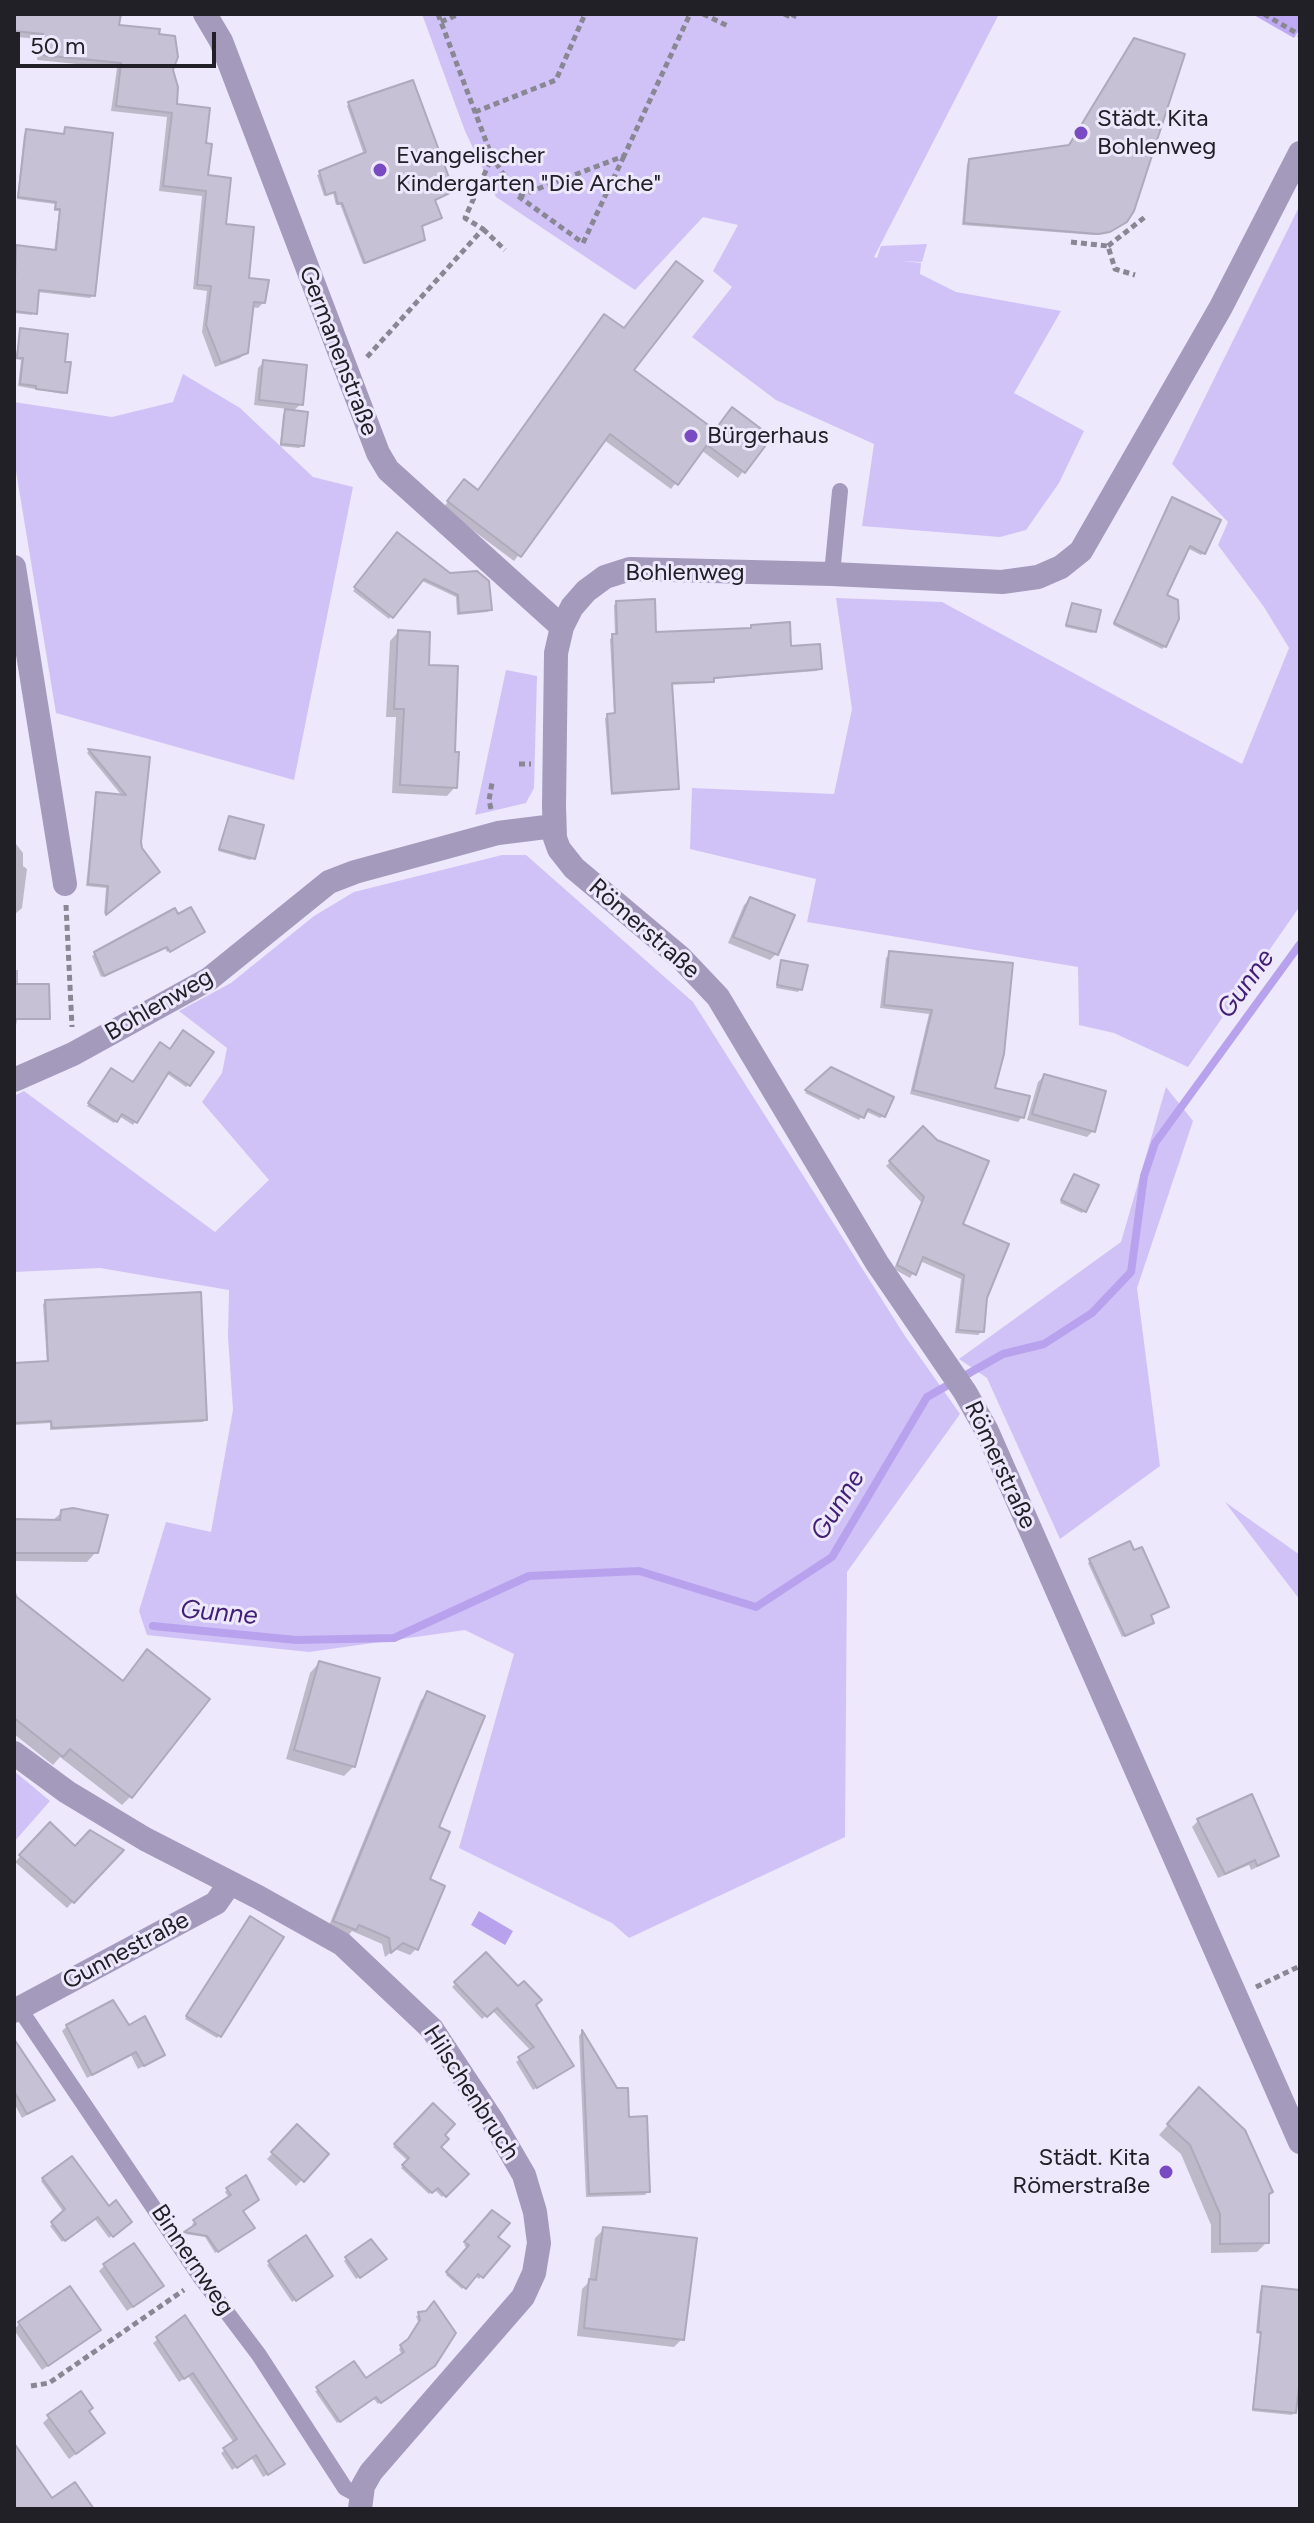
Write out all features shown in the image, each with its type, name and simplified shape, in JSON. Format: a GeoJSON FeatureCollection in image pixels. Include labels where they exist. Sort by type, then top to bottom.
{"type":"FeatureCollection","features":[{"type":"Feature","properties":{"kind":"street","name":"Germanenstraße"},"geometry":{"type":"LineString","coordinates":[[205,14],[221,41],[369,434],[388,470],[562,627]]}},
{"type":"Feature","properties":{"kind":"street","name":"Bohlenweg"},"geometry":{"type":"LineString","coordinates":[[14,1080],[73,1054],[209,979],[329,882],[498,833],[554,826],[556,653],[562,627],[572,607],[586,591],[616,572],[630,569],[832,574],[1002,582],[1038,577],[1061,567],[1081,551],[1221,307],[1300,153]]}},
{"type":"Feature","properties":{"kind":"street"},"geometry":{"type":"LineString","coordinates":[[14,567],[18,622],[65,884]]}},
{"type":"Feature","properties":{"kind":"street","name":"Römerstraße"},"geometry":{"type":"LineString","coordinates":[[554,826],[559,849],[574,868],[681,958],[718,997],[877,1263],[965,1392],[987,1431],[1300,2142]]}},
{"type":"Feature","properties":{"kind":"street","name":"Hilschenbruch"},"geometry":{"type":"LineString","coordinates":[[14,1753],[67,1792],[145,1839],[342,1944],[432,2029],[524,2175],[535,2212],[539,2243],[534,2273],[523,2297],[392,2445],[367,2479],[360,2503]]}},
{"type":"Feature","properties":{"kind":"street","name":"Gunnestraße"},"geometry":{"type":"LineString","coordinates":[[16,2009],[216,1903],[230,1883]]}},
{"type":"Feature","properties":{"kind":"lane"},"geometry":{"type":"LineString","coordinates":[[832,574],[840,491]]}},
{"type":"Feature","properties":{"kind":"lane","name":"Binnernweg"},"geometry":{"type":"LineString","coordinates":[[16,2009],[201,2278],[259,2355],[345,2488],[360,2503]]}},
{"type":"Feature","properties":{"kind":"path"},"geometry":{"type":"LineString","coordinates":[[438,14],[492,157],[518,196],[583,243],[690,14]]}},
{"type":"Feature","properties":{"kind":"path"},"geometry":{"type":"LineString","coordinates":[[441,22],[459,14]]}},
{"type":"Feature","properties":{"kind":"path"},"geometry":{"type":"LineString","coordinates":[[475,112],[556,80],[585,14]]}},
{"type":"Feature","properties":{"kind":"path"},"geometry":{"type":"LineString","coordinates":[[703,14],[728,26]]}},
{"type":"Feature","properties":{"kind":"path"},"geometry":{"type":"LineString","coordinates":[[784,14],[793,18],[795,14]]}},
{"type":"Feature","properties":{"kind":"path"},"geometry":{"type":"LineString","coordinates":[[1264,14],[1300,35]]}},
{"type":"Feature","properties":{"kind":"path"},"geometry":{"type":"LineString","coordinates":[[518,196],[624,156]]}},
{"type":"Feature","properties":{"kind":"path"},"geometry":{"type":"LineString","coordinates":[[492,157],[465,218],[483,229],[505,250]]}},
{"type":"Feature","properties":{"kind":"path"},"geometry":{"type":"LineString","coordinates":[[1071,242],[1108,246],[1145,217]]}},
{"type":"Feature","properties":{"kind":"path"},"geometry":{"type":"LineString","coordinates":[[348,379],[483,229]]}},
{"type":"Feature","properties":{"kind":"path"},"geometry":{"type":"LineString","coordinates":[[1108,246],[1115,269],[1135,275]]}},
{"type":"Feature","properties":{"kind":"path"},"geometry":{"type":"LineString","coordinates":[[65,884],[73,1054]]}},
{"type":"Feature","properties":{"kind":"path"},"geometry":{"type":"LineString","coordinates":[[1237,1995],[1300,1966]]}},
{"type":"Feature","properties":{"kind":"path"},"geometry":{"type":"LineString","coordinates":[[31,2386],[49,2383],[201,2278]]}},
{"type":"Feature","properties":{"kind":"shaded area"},"geometry":{"type":"Polygon","coordinates":[[[422,14],[999,14],[874,257],[877,258],[881,246],[927,244],[922,262],[902,261],[921,263],[920,274],[956,292],[1061,311],[1014,393],[1084,431],[1059,483],[1026,530],[1000,537],[862,526],[874,444],[776,400],[692,337],[732,287],[713,271],[738,225],[703,217],[635,290],[496,197],[465,131],[422,14]]]}},
{"type":"Feature","properties":{"kind":"shaded area"},"geometry":{"type":"Polygon","coordinates":[[[1252,14],[1300,14],[1300,29],[1294,38],[1252,14]]]}},
{"type":"Feature","properties":{"kind":"shaded area"},"geometry":{"type":"Polygon","coordinates":[[[1300,205],[1300,906],[1188,1067],[1114,1033],[1079,1025],[1078,967],[807,922],[816,879],[690,849],[692,788],[834,794],[852,709],[836,598],[942,602],[1242,764],[1289,648],[1264,607],[1218,545],[1228,522],[1172,464],[1300,205]]]}},
{"type":"Feature","properties":{"kind":"shaded area"},"geometry":{"type":"Polygon","coordinates":[[[183,374],[240,408],[313,477],[353,487],[294,780],[56,713],[14,459],[14,402],[112,417],[173,402],[183,374]]]}},
{"type":"Feature","properties":{"kind":"shaded area"},"geometry":{"type":"Polygon","coordinates":[[[506,670],[537,676],[534,788],[526,803],[475,815],[506,670]]]}},
{"type":"Feature","properties":{"kind":"shaded area"},"geometry":{"type":"Polygon","coordinates":[[[502,855],[526,855],[693,1002],[905,1336],[960,1414],[847,1572],[845,1837],[629,1938],[612,1923],[459,1848],[514,1654],[465,1630],[309,1652],[147,1635],[139,1611],[166,1522],[211,1532],[233,1410],[228,1337],[229,1290],[100,1268],[14,1272],[14,1096],[24,1091],[215,1232],[269,1180],[202,1102],[222,1073],[227,1048],[179,1011],[231,983],[314,916],[354,892],[502,855]]]}},
{"type":"Feature","properties":{"kind":"shaded area"},"geometry":{"type":"Polygon","coordinates":[[[1166,1087],[1193,1121],[1137,1288],[1160,1466],[1060,1539],[987,1378],[959,1359],[1121,1242],[1166,1087]]]}},
{"type":"Feature","properties":{"kind":"shaded area"},"geometry":{"type":"Polygon","coordinates":[[[1225,1502],[1300,1555],[1300,1600],[1225,1502]]]}},
{"type":"Feature","properties":{"kind":"shaded area"},"geometry":{"type":"Polygon","coordinates":[[[14,1771],[50,1801],[14,1842],[14,1771]]]}},
{"type":"Feature","properties":{"kind":"shaded area"},"geometry":{"type":"Polygon","coordinates":[[[479,1911],[513,1931],[505,1945],[471,1925],[479,1911]]]}},
{"type":"Feature","properties":{"kind":"building"},"geometry":{"type":"Polygon","coordinates":[[[14,14],[121,14],[119,25],[160,29],[159,34],[175,36],[178,57],[173,70],[178,87],[177,104],[210,108],[206,143],[212,144],[208,175],[231,178],[226,224],[254,227],[249,278],[269,280],[265,303],[254,302],[248,353],[221,363],[206,325],[211,286],[197,285],[206,191],[163,186],[172,113],[116,106],[121,63],[41,55],[43,34],[14,31],[14,14]]]}},
{"type":"Feature","properties":{"kind":"building"},"geometry":{"type":"Polygon","coordinates":[[[1134,38],[1185,54],[1134,211],[1127,222],[1110,232],[1098,234],[964,223],[969,159],[1069,145],[1134,38]]]}},
{"type":"Feature","properties":{"kind":"building"},"geometry":{"type":"Polygon","coordinates":[[[413,80],[454,191],[435,200],[442,218],[422,226],[425,240],[365,263],[342,203],[338,204],[335,192],[326,195],[319,171],[366,152],[348,102],[413,80]]]}},
{"type":"Feature","properties":{"kind":"building"},"geometry":{"type":"Polygon","coordinates":[[[65,127],[113,133],[95,296],[39,290],[37,314],[14,311],[16,245],[56,250],[60,209],[55,209],[56,202],[18,197],[26,129],[64,134],[65,127]]]}},
{"type":"Feature","properties":{"kind":"building","name":"Bürgerhaus"},"geometry":{"type":"Polygon","coordinates":[[[676,261],[703,281],[634,370],[715,430],[732,407],[772,437],[745,473],[707,445],[678,485],[610,434],[521,557],[447,501],[464,479],[478,490],[604,314],[624,328],[676,261]]]}},
{"type":"Feature","properties":{"kind":"building"},"geometry":{"type":"Polygon","coordinates":[[[20,328],[68,334],[65,362],[71,362],[67,393],[20,384],[23,358],[17,358],[20,328]]]}},
{"type":"Feature","properties":{"kind":"building"},"geometry":{"type":"Polygon","coordinates":[[[263,360],[307,365],[303,405],[259,400],[263,360]]]}},
{"type":"Feature","properties":{"kind":"building"},"geometry":{"type":"Polygon","coordinates":[[[285,409],[308,412],[304,446],[281,444],[285,409]]]}},
{"type":"Feature","properties":{"kind":"building"},"geometry":{"type":"Polygon","coordinates":[[[1172,497],[1221,520],[1205,554],[1190,546],[1167,595],[1178,600],[1179,619],[1166,647],[1114,623],[1172,497]]]}},
{"type":"Feature","properties":{"kind":"building"},"geometry":{"type":"Polygon","coordinates":[[[397,532],[450,573],[477,571],[489,581],[492,610],[459,613],[458,595],[424,579],[393,618],[354,587],[397,532]]]}},
{"type":"Feature","properties":{"kind":"building"},"geometry":{"type":"Polygon","coordinates":[[[655,599],[656,632],[751,628],[751,625],[790,622],[791,646],[820,644],[822,669],[714,678],[714,682],[672,683],[679,789],[612,793],[607,714],[615,713],[612,634],[617,634],[616,601],[655,599]]]}},
{"type":"Feature","properties":{"kind":"building"},"geometry":{"type":"Polygon","coordinates":[[[1072,603],[1101,610],[1096,632],[1066,625],[1072,603]]]}},
{"type":"Feature","properties":{"kind":"building"},"geometry":{"type":"Polygon","coordinates":[[[398,630],[430,632],[429,665],[458,666],[457,788],[400,785],[404,709],[394,709],[398,630]]]}},
{"type":"Feature","properties":{"kind":"building"},"geometry":{"type":"Polygon","coordinates":[[[88,749],[150,757],[141,842],[160,872],[106,915],[108,886],[88,884],[96,792],[126,795],[88,749]]]}},
{"type":"Feature","properties":{"kind":"building"},"geometry":{"type":"Polygon","coordinates":[[[229,816],[264,825],[255,859],[219,849],[229,816]]]}},
{"type":"Feature","properties":{"kind":"building"},"geometry":{"type":"Polygon","coordinates":[[[750,897],[795,915],[778,955],[733,937],[750,897]]]}},
{"type":"Feature","properties":{"kind":"building"},"geometry":{"type":"Polygon","coordinates":[[[191,907],[205,932],[170,952],[167,947],[104,976],[94,952],[175,908],[178,914],[191,907]]]}},
{"type":"Feature","properties":{"kind":"building"},"geometry":{"type":"Polygon","coordinates":[[[889,951],[1013,963],[1004,1054],[995,1088],[1030,1096],[1024,1118],[913,1090],[932,1010],[884,1005],[889,951]]]}},
{"type":"Feature","properties":{"kind":"building"},"geometry":{"type":"Polygon","coordinates":[[[781,960],[808,965],[802,990],[777,985],[781,960]]]}},
{"type":"Feature","properties":{"kind":"building"},"geometry":{"type":"Polygon","coordinates":[[[14,984],[49,984],[50,1019],[14,1019],[14,984]]]}},
{"type":"Feature","properties":{"kind":"building"},"geometry":{"type":"Polygon","coordinates":[[[183,1030],[214,1052],[190,1086],[169,1072],[137,1123],[122,1114],[117,1122],[88,1103],[111,1068],[133,1082],[160,1042],[170,1049],[183,1030]]]}},
{"type":"Feature","properties":{"kind":"building"},"geometry":{"type":"Polygon","coordinates":[[[831,1067],[894,1097],[885,1117],[868,1109],[864,1118],[805,1090],[831,1067]]]}},
{"type":"Feature","properties":{"kind":"building"},"geometry":{"type":"Polygon","coordinates":[[[1044,1074],[1106,1091],[1095,1132],[1032,1114],[1044,1074]]]}},
{"type":"Feature","properties":{"kind":"building"},"geometry":{"type":"Polygon","coordinates":[[[923,1126],[937,1140],[989,1161],[963,1224],[1009,1244],[987,1298],[984,1332],[958,1330],[964,1275],[923,1257],[916,1275],[897,1265],[924,1197],[889,1161],[923,1126]]]}},
{"type":"Feature","properties":{"kind":"building"},"geometry":{"type":"Polygon","coordinates":[[[1074,1174],[1099,1185],[1086,1212],[1061,1200],[1074,1174]]]}},
{"type":"Feature","properties":{"kind":"building"},"geometry":{"type":"Polygon","coordinates":[[[201,1292],[207,1420],[52,1428],[51,1421],[14,1423],[14,1363],[48,1361],[45,1300],[201,1292]]]}},
{"type":"Feature","properties":{"kind":"building"},"geometry":{"type":"Polygon","coordinates":[[[73,1508],[108,1515],[98,1553],[14,1553],[14,1519],[60,1520],[61,1510],[73,1508]]]}},
{"type":"Feature","properties":{"kind":"building"},"geometry":{"type":"Polygon","coordinates":[[[1130,1541],[1134,1550],[1142,1547],[1169,1607],[1151,1615],[1154,1623],[1125,1636],[1089,1559],[1130,1541]]]}},
{"type":"Feature","properties":{"kind":"building"},"geometry":{"type":"Polygon","coordinates":[[[14,1595],[123,1681],[147,1649],[210,1699],[132,1798],[70,1749],[63,1757],[14,1718],[14,1595]]]}},
{"type":"Feature","properties":{"kind":"building"},"geometry":{"type":"Polygon","coordinates":[[[319,1661],[380,1678],[355,1767],[294,1750],[319,1661]]]}},
{"type":"Feature","properties":{"kind":"building"},"geometry":{"type":"Polygon","coordinates":[[[427,1691],[485,1716],[439,1827],[450,1832],[430,1879],[445,1886],[418,1950],[403,1943],[391,1953],[389,1938],[359,1925],[356,1930],[333,1921],[427,1691]]]}},
{"type":"Feature","properties":{"kind":"building"},"geometry":{"type":"Polygon","coordinates":[[[1252,1794],[1279,1856],[1257,1866],[1255,1860],[1225,1874],[1197,1819],[1252,1794]]]}},
{"type":"Feature","properties":{"kind":"building"},"geometry":{"type":"Polygon","coordinates":[[[50,1822],[75,1846],[90,1830],[124,1850],[74,1903],[19,1855],[50,1822]]]}},
{"type":"Feature","properties":{"kind":"building"},"geometry":{"type":"Polygon","coordinates":[[[250,1916],[284,1937],[221,2037],[186,2016],[250,1916]]]}},
{"type":"Feature","properties":{"kind":"building"},"geometry":{"type":"Polygon","coordinates":[[[486,1952],[518,1986],[524,1981],[542,2000],[536,2005],[574,2066],[537,2088],[518,2057],[534,2047],[497,2008],[487,2017],[454,1982],[486,1952]]]}},
{"type":"Feature","properties":{"kind":"building"},"geometry":{"type":"Polygon","coordinates":[[[113,2000],[129,2025],[145,2016],[165,2055],[144,2066],[136,2052],[92,2075],[66,2025],[113,2000]]]}},
{"type":"Feature","properties":{"kind":"building"},"geometry":{"type":"Polygon","coordinates":[[[582,2030],[617,2088],[628,2088],[629,2117],[647,2116],[650,2192],[589,2194],[582,2030]]]}},
{"type":"Feature","properties":{"kind":"building"},"geometry":{"type":"Polygon","coordinates":[[[14,2039],[55,2100],[27,2114],[14,2091],[14,2039]]]}},
{"type":"Feature","properties":{"kind":"building"},"geometry":{"type":"Polygon","coordinates":[[[1199,2087],[1245,2130],[1273,2192],[1269,2194],[1269,2243],[1220,2244],[1220,2214],[1190,2145],[1167,2124],[1199,2087]]]}},
{"type":"Feature","properties":{"kind":"building"},"geometry":{"type":"Polygon","coordinates":[[[433,2103],[455,2124],[445,2135],[449,2139],[441,2147],[469,2174],[446,2197],[438,2188],[432,2193],[402,2165],[409,2158],[394,2144],[433,2103]]]}},
{"type":"Feature","properties":{"kind":"building"},"geometry":{"type":"Polygon","coordinates":[[[297,2124],[329,2154],[304,2182],[271,2152],[297,2124]]]}},
{"type":"Feature","properties":{"kind":"building"},"geometry":{"type":"Polygon","coordinates":[[[72,2156],[109,2206],[116,2200],[132,2222],[113,2237],[98,2217],[65,2241],[51,2222],[65,2209],[42,2178],[72,2156]]]}},
{"type":"Feature","properties":{"kind":"building"},"geometry":{"type":"Polygon","coordinates":[[[246,2175],[259,2200],[243,2211],[255,2228],[218,2252],[207,2236],[184,2232],[196,2224],[193,2220],[231,2195],[226,2188],[246,2175]]]}},
{"type":"Feature","properties":{"kind":"building"},"geometry":{"type":"Polygon","coordinates":[[[492,2210],[510,2223],[498,2237],[510,2246],[483,2278],[478,2274],[466,2289],[446,2272],[469,2245],[464,2242],[492,2210]]]}},
{"type":"Feature","properties":{"kind":"building"},"geometry":{"type":"Polygon","coordinates":[[[603,2227],[697,2238],[684,2340],[584,2328],[589,2279],[596,2280],[603,2227]]]}},
{"type":"Feature","properties":{"kind":"building"},"geometry":{"type":"Polygon","coordinates":[[[306,2235],[333,2276],[296,2301],[268,2261],[306,2235]]]}},
{"type":"Feature","properties":{"kind":"building"},"geometry":{"type":"Polygon","coordinates":[[[371,2239],[387,2259],[360,2278],[345,2257],[371,2239]]]}},
{"type":"Feature","properties":{"kind":"building"},"geometry":{"type":"Polygon","coordinates":[[[134,2243],[164,2286],[133,2307],[103,2264],[134,2243]]]}},
{"type":"Feature","properties":{"kind":"building"},"geometry":{"type":"Polygon","coordinates":[[[70,2286],[101,2330],[48,2366],[18,2322],[70,2286]]]}},
{"type":"Feature","properties":{"kind":"building"},"geometry":{"type":"Polygon","coordinates":[[[1262,2286],[1300,2290],[1300,2378],[1296,2413],[1253,2409],[1262,2286]]]}},
{"type":"Feature","properties":{"kind":"building"},"geometry":{"type":"Polygon","coordinates":[[[434,2301],[456,2333],[435,2366],[381,2403],[376,2397],[340,2422],[316,2387],[354,2361],[366,2378],[404,2352],[400,2345],[408,2339],[420,2320],[418,2312],[426,2311],[434,2301]]]}},
{"type":"Feature","properties":{"kind":"building"},"geometry":{"type":"Polygon","coordinates":[[[185,2315],[285,2464],[268,2475],[256,2455],[237,2468],[223,2448],[237,2439],[193,2373],[184,2379],[156,2337],[185,2315]]]}},
{"type":"Feature","properties":{"kind":"building"},"geometry":{"type":"Polygon","coordinates":[[[81,2391],[93,2408],[89,2411],[105,2433],[76,2454],[47,2415],[81,2391]]]}},
{"type":"Feature","properties":{"kind":"building"},"geometry":{"type":"Polygon","coordinates":[[[14,2443],[52,2498],[75,2482],[94,2509],[14,2509],[14,2443]]]}},
{"type":"Feature","properties":{"kind":"waterway","name":"Gunne"},"geometry":{"type":"LineString","coordinates":[[153,1626],[296,1640],[394,1638],[529,1576],[639,1571],[756,1607],[832,1557],[927,1397],[1003,1354],[1044,1344],[1092,1313],[1131,1272],[1144,1176],[1155,1143],[1300,944]]}},
{"type":"Feature","properties":{"kind":"place","name":"Städt. Kita Bohlenweg"},"geometry":{"type":"Point","coordinates":[1081,133]}},
{"type":"Feature","properties":{"kind":"place","name":"Evangelischer Kindergarten \"Die Arche\""},"geometry":{"type":"Point","coordinates":[380,170]}},
{"type":"Feature","properties":{"kind":"place","name":"Bürgerhaus"},"geometry":{"type":"Point","coordinates":[691,436]}},
{"type":"Feature","properties":{"kind":"place","name":"Städt. Kita Römerstraße"},"geometry":{"type":"Point","coordinates":[1166,2172]}}]}
